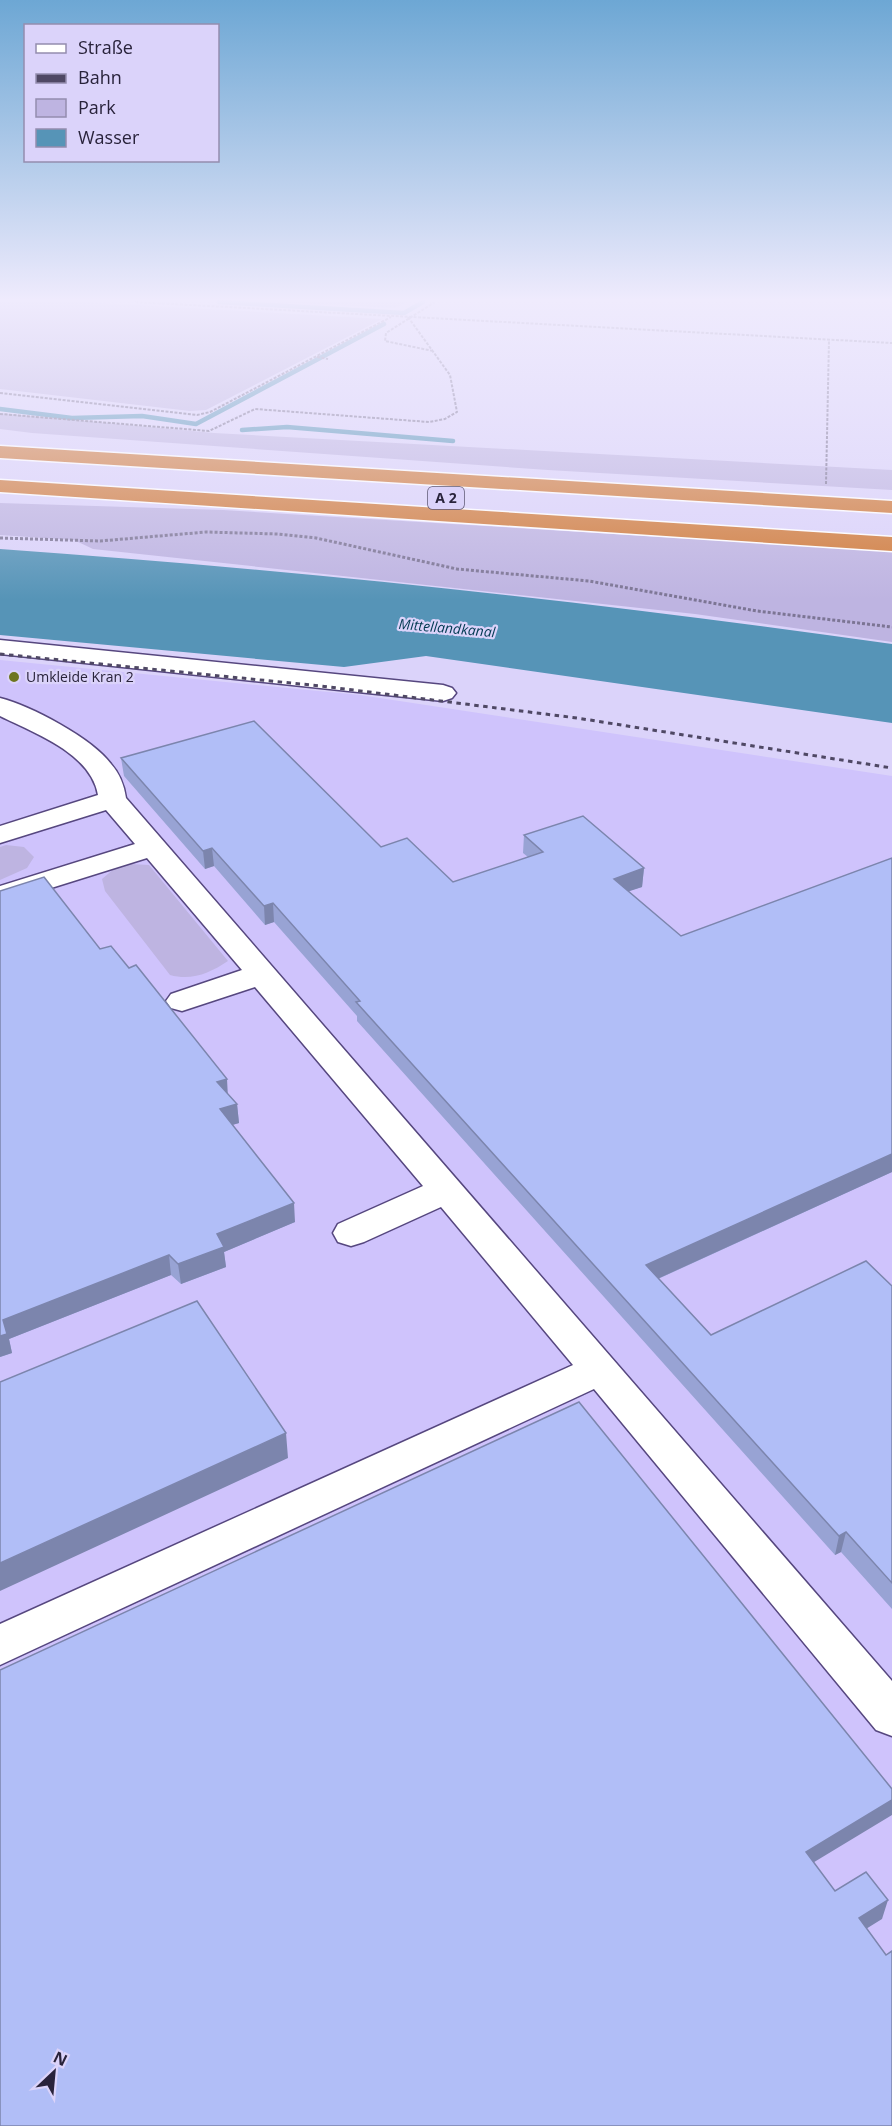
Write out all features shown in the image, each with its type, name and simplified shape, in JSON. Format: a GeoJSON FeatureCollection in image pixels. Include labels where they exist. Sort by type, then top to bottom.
{"type":"FeatureCollection","features":[{"type":"Feature","properties":{"kind":"highway"},"geometry":{"type":"LineString","coordinates":[[0,444],[275,463],[435,479]]}},
{"type":"Feature","properties":{"kind":"highway","name":"A 2"},"geometry":{"type":"LineString","coordinates":[[0,452],[892,507]]}},
{"type":"Feature","properties":{"kind":"highway","name":"A 2"},"geometry":{"type":"LineString","coordinates":[[0,470],[892,525]]}},
{"type":"Feature","properties":{"kind":"highway"},"geometry":{"type":"LineString","coordinates":[[0,486],[892,544]]}},
{"type":"Feature","properties":{"kind":"highway"},"geometry":{"type":"LineString","coordinates":[[0,496],[439,516]]}},
{"type":"Feature","properties":{"kind":"lane"},"geometry":{"type":"LineString","coordinates":[[0,647],[443,693]]}},
{"type":"Feature","properties":{"kind":"lane"},"geometry":{"type":"LineString","coordinates":[[0,706],[88,756],[101,768],[110,785],[112,799],[601,1369],[892,1715]]}},
{"type":"Feature","properties":{"kind":"lane"},"geometry":{"type":"LineString","coordinates":[[0,835],[112,799]]}},
{"type":"Feature","properties":{"kind":"lane"},"geometry":{"type":"LineString","coordinates":[[0,895],[154,848]]}},
{"type":"Feature","properties":{"kind":"lane"},"geometry":{"type":"LineString","coordinates":[[182,1001],[262,974]]}},
{"type":"Feature","properties":{"kind":"lane"},"geometry":{"type":"LineString","coordinates":[[351,1233],[447,1190]]}},
{"type":"Feature","properties":{"kind":"lane"},"geometry":{"type":"LineString","coordinates":[[0,1646],[601,1369]]}},
{"type":"Feature","properties":{"kind":"path"},"geometry":{"type":"LineString","coordinates":[[74,401],[197,415],[210,412],[230,401]]}},
{"type":"Feature","properties":{"kind":"path"},"geometry":{"type":"LineString","coordinates":[[0,414],[209,431],[255,409],[429,422],[445,419],[457,412],[455,401]]}},
{"type":"Feature","properties":{"kind":"path"},"geometry":{"type":"LineString","coordinates":[[826,484],[828,401]]}},
{"type":"Feature","properties":{"kind":"path"},"geometry":{"type":"LineString","coordinates":[[0,538],[100,542],[206,532],[278,534],[351,545],[457,569],[590,581],[757,611],[892,627]]}},
{"type":"Feature","properties":{"kind":"shaded area"},"geometry":{"type":"Polygon","coordinates":[[[0,660],[360,695],[892,776],[892,2126],[0,2126],[0,660]]]}},
{"type":"Feature","properties":{"kind":"green space"},"geometry":{"type":"Polygon","coordinates":[[[105,401],[223,401],[206,410],[190,411],[105,401]]]}},
{"type":"Feature","properties":{"kind":"green space"},"geometry":{"type":"Polygon","coordinates":[[[0,413],[214,433],[892,470],[892,490],[548,470],[32,433],[0,429],[0,413]]]}},
{"type":"Feature","properties":{"kind":"green space"},"geometry":{"type":"Polygon","coordinates":[[[0,503],[223,510],[892,551],[892,642],[695,614],[93,549],[74,540],[0,535],[0,503]]]}},
{"type":"Feature","properties":{"kind":"green space"},"geometry":{"type":"Polygon","coordinates":[[[6,845],[24,847],[34,857],[27,868],[0,880],[0,847],[6,845]]]}},
{"type":"Feature","properties":{"kind":"green space"},"geometry":{"type":"Polygon","coordinates":[[[130,864],[149,865],[228,961],[200,975],[178,977],[170,975],[105,891],[102,879],[115,868],[130,864]]]}},
{"type":"Feature","properties":{"kind":"water","name":"Mittellandkanal"},"geometry":{"type":"Polygon","coordinates":[[[0,549],[335,577],[670,614],[892,644],[892,723],[426,656],[344,667],[0,635],[0,549]]]}},
{"type":"Feature","properties":{"kind":"building"},"geometry":{"type":"Polygon","coordinates":[[[254,721],[381,847],[407,838],[453,882],[543,852],[524,835],[583,816],[644,868],[614,879],[681,936],[892,858],[892,1154],[646,1265],[711,1335],[866,1261],[892,1286],[892,1583],[846,1532],[839,1536],[356,1002],[360,1001],[273,903],[264,906],[212,848],[203,851],[121,758],[254,721]]]}},
{"type":"Feature","properties":{"kind":"building"},"geometry":{"type":"Polygon","coordinates":[[[44,877],[100,949],[111,946],[129,968],[136,965],[227,1079],[217,1082],[237,1104],[220,1109],[294,1203],[217,1234],[224,1247],[178,1264],[169,1255],[3,1320],[7,1334],[0,1336],[0,891],[44,877]]]}},
{"type":"Feature","properties":{"kind":"building"},"geometry":{"type":"Polygon","coordinates":[[[197,1301],[286,1433],[0,1563],[0,1382],[197,1301]]]}},
{"type":"Feature","properties":{"kind":"building"},"geometry":{"type":"Polygon","coordinates":[[[579,1402],[892,1789],[892,1800],[806,1852],[835,1891],[866,1872],[888,1900],[859,1918],[886,1955],[892,1951],[892,2126],[0,2126],[0,1670],[579,1402]]]}},
{"type":"Feature","properties":{"kind":"waterway"},"geometry":{"type":"LineString","coordinates":[[0,409],[72,418],[142,416],[196,424],[239,401]]}},
{"type":"Feature","properties":{"kind":"waterway"},"geometry":{"type":"LineString","coordinates":[[242,430],[287,427],[453,441]]}},
{"type":"Feature","properties":{"kind":"railway"},"geometry":{"type":"LineString","coordinates":[[0,654],[321,686],[577,718],[892,768]]}},
{"type":"Feature","properties":{"kind":"place","name":"Umkleide Kran 2"},"geometry":{"type":"Point","coordinates":[14,677]}}]}
